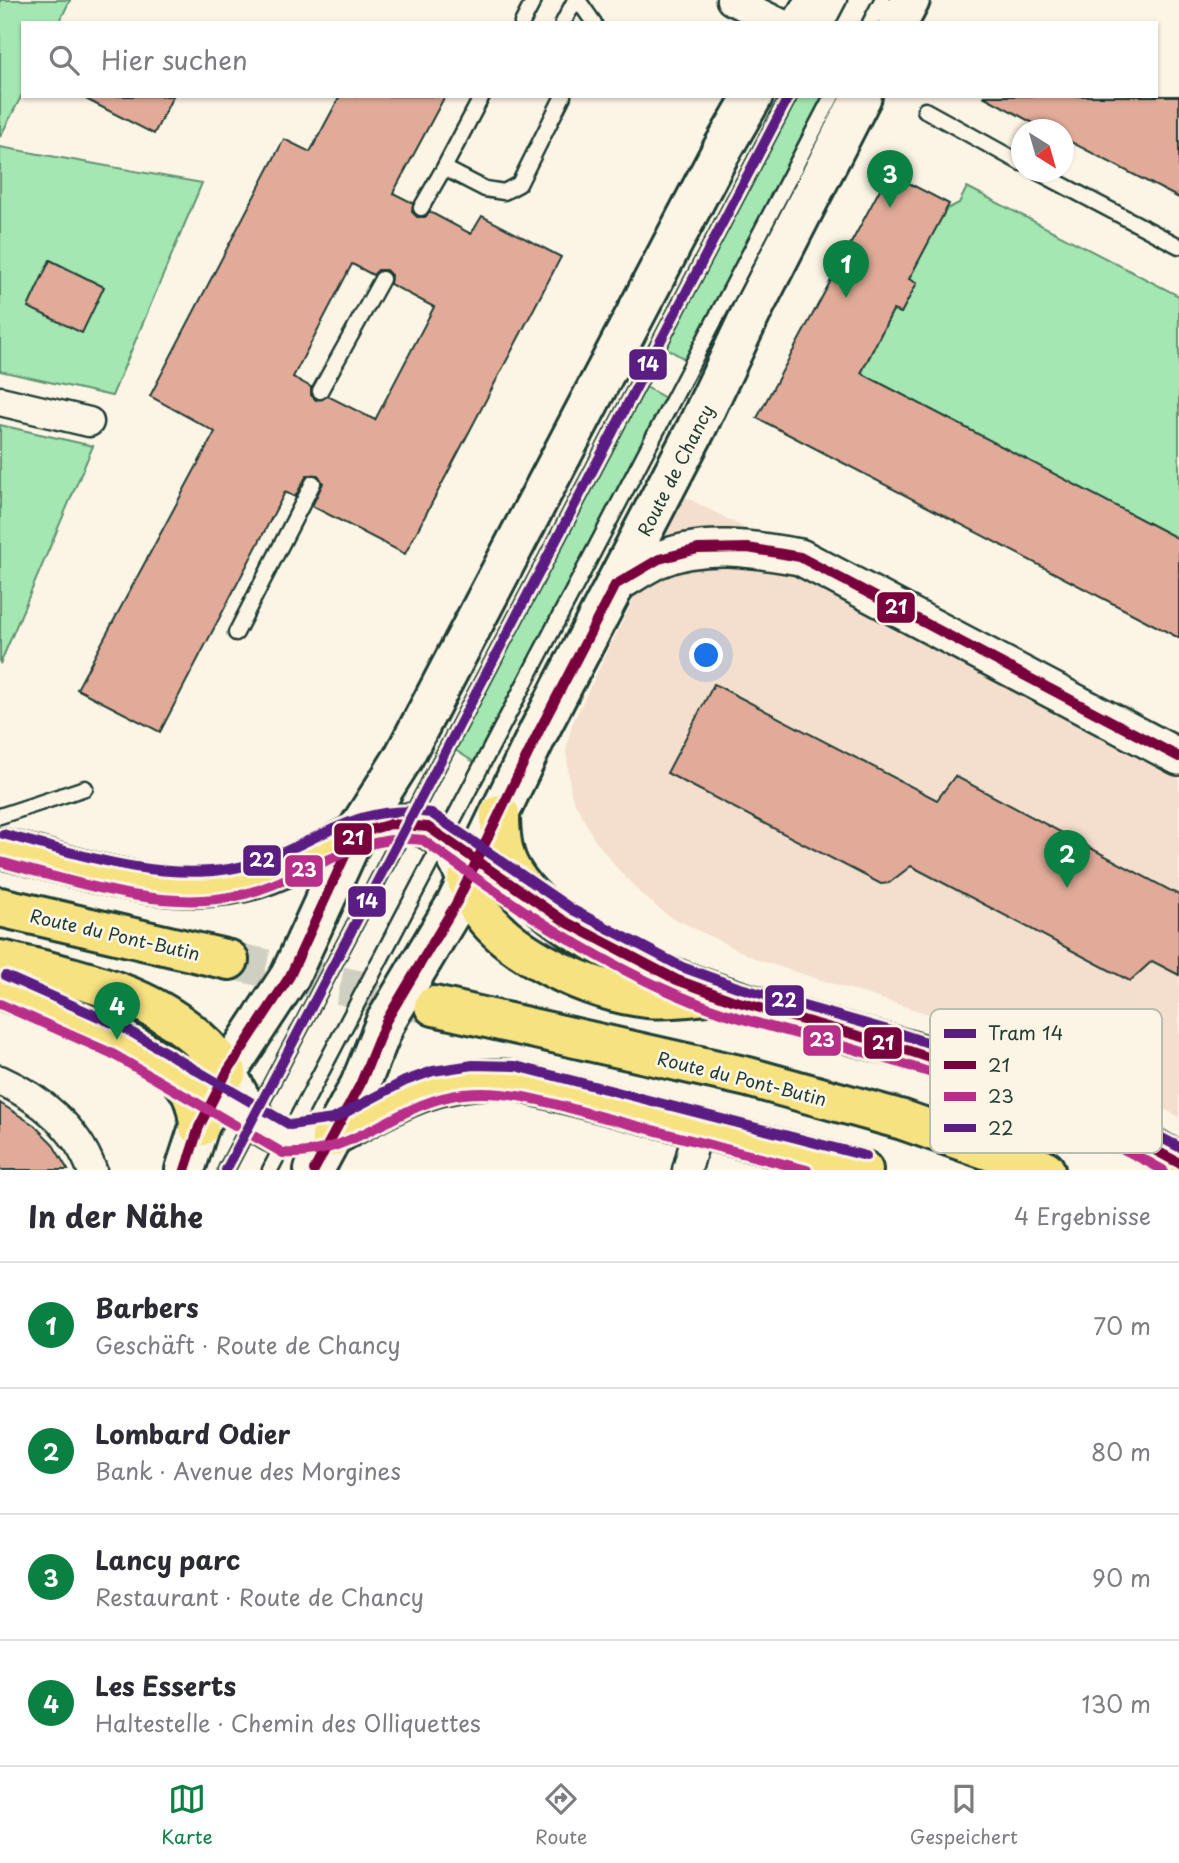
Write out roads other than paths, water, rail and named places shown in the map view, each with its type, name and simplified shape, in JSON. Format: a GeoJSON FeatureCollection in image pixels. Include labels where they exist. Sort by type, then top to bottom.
{"type":"FeatureCollection","features":[{"type":"Feature","properties":{"kind":"main road"},"geometry":{"type":"LineString","coordinates":[[803,21],[816,0]]}},
{"type":"Feature","properties":{"kind":"main road"},"geometry":{"type":"LineString","coordinates":[[899,21],[910,0]]}},
{"type":"Feature","properties":{"kind":"main road"},"geometry":{"type":"LineString","coordinates":[[185,1170],[214,1099],[290,976],[355,834],[404,758],[713,167],[752,98]]}},
{"type":"Feature","properties":{"kind":"main road","name":"Route de Chancy"},"geometry":{"type":"LineString","coordinates":[[314,1170],[360,1085],[386,1021],[472,871],[615,585],[702,419],[753,309],[861,98]]}},
{"type":"Feature","properties":{"kind":"main road"},"geometry":{"type":"LineString","coordinates":[[499,814],[501,840],[509,865],[540,903],[589,937],[629,959],[716,995],[930,1057]]}},
{"type":"Feature","properties":{"kind":"main road"},"geometry":{"type":"LineString","coordinates":[[0,848],[145,882],[202,887],[255,878],[355,834],[383,824],[408,822],[428,827],[443,839],[472,871],[476,905],[494,926],[510,940],[563,972],[589,984],[650,999],[716,995]]}},
{"type":"Feature","properties":{"kind":"main road","name":"Route du Pont-Butin"},"geometry":{"type":"LineString","coordinates":[[0,907],[229,960]]}},
{"type":"Feature","properties":{"kind":"main road"},"geometry":{"type":"LineString","coordinates":[[0,960],[73,976],[152,1006],[205,1043],[214,1099]]}},
{"type":"Feature","properties":{"kind":"main road"},"geometry":{"type":"LineString","coordinates":[[0,989],[117,1040],[179,1077],[195,1101],[238,1096],[253,1119],[269,1132],[278,1155],[309,1141],[331,1137],[412,1093],[459,1080],[489,1078],[513,1080],[863,1170]]}},
{"type":"Feature","properties":{"kind":"main road","name":"Route du Pont-Butin"},"geometry":{"type":"LineString","coordinates":[[434,1006],[748,1077],[930,1130]]}},
{"type":"Feature","properties":{"kind":"main road","name":"Route du Pont-Butin"},"geometry":{"type":"LineString","coordinates":[[997,1153],[1045,1170]]}},
{"type":"Feature","properties":{"kind":"main road"},"geometry":{"type":"LineString","coordinates":[[1159,1153],[1179,1163]]}},
{"type":"Feature","properties":{"kind":"street"},"geometry":{"type":"LineString","coordinates":[[731,0],[776,21]]}},
{"type":"Feature","properties":{"kind":"street"},"geometry":{"type":"LineString","coordinates":[[0,401],[89,422]]}},
{"type":"Feature","properties":{"kind":"street"},"geometry":{"type":"LineString","coordinates":[[615,585],[659,559],[698,549],[748,548],[800,557],[1179,757]]}},
{"type":"Feature","properties":{"kind":"street"},"geometry":{"type":"LineString","coordinates":[[0,1080],[24,1091],[58,1118],[80,1144],[92,1170]]}},
{"type":"Feature","properties":{"kind":"street"},"geometry":{"type":"LineString","coordinates":[[687,1170],[699,1126]]}},
{"type":"Feature","properties":{"kind":"lane"},"geometry":{"type":"LineString","coordinates":[[523,21],[534,0]]}},
{"type":"Feature","properties":{"kind":"lane"},"geometry":{"type":"LineString","coordinates":[[564,21],[577,0],[593,21]]}},
{"type":"Feature","properties":{"kind":"lane"},"geometry":{"type":"LineString","coordinates":[[828,21],[839,0]]}},
{"type":"Feature","properties":{"kind":"lane"},"geometry":{"type":"LineString","coordinates":[[871,21],[882,0]]}},
{"type":"Feature","properties":{"kind":"lane"},"geometry":{"type":"LineString","coordinates":[[421,208],[481,98]]}},
{"type":"Feature","properties":{"kind":"lane"},"geometry":{"type":"LineString","coordinates":[[444,168],[485,189],[504,192],[519,184],[562,98]]}},
{"type":"Feature","properties":{"kind":"lane"},"geometry":{"type":"LineString","coordinates":[[226,1170],[788,98]]}},
{"type":"Feature","properties":{"kind":"lane"},"geometry":{"type":"LineString","coordinates":[[278,1155],[831,98]]}},
{"type":"Feature","properties":{"kind":"lane"},"geometry":{"type":"LineString","coordinates":[[925,110],[1011,157]]}},
{"type":"Feature","properties":{"kind":"lane"},"geometry":{"type":"LineString","coordinates":[[1057,182],[1179,246]]}},
{"type":"Feature","properties":{"kind":"lane"},"geometry":{"type":"LineString","coordinates":[[320,391],[382,279]]}},
{"type":"Feature","properties":{"kind":"lane"},"geometry":{"type":"LineString","coordinates":[[236,633],[313,483]]}},
{"type":"Feature","properties":{"kind":"lane"},"geometry":{"type":"LineString","coordinates":[[0,816],[85,788]]}},
{"type":"Feature","properties":{"kind":"lane"},"geometry":{"type":"LineString","coordinates":[[472,871],[540,903]]}},
{"type":"Feature","properties":{"kind":"tunnel"},"geometry":{"type":"LineString","coordinates":[[229,960],[432,1006]]}},
{"type":"Feature","properties":{"kind":"tram line","name":"14"},"geometry":{"type":"LineString","coordinates":[[226,1170],[788,98]]}},
{"type":"Feature","properties":{"kind":"place","name":"Lancy parc"},"geometry":{"type":"Point","coordinates":[890,208]}},
{"type":"Feature","properties":{"kind":"place","name":"Barbers"},"geometry":{"type":"Point","coordinates":[846,298]}},
{"type":"Feature","properties":{"kind":"place","name":"Lombard Odier"},"geometry":{"type":"Point","coordinates":[1067,888]}},
{"type":"Feature","properties":{"kind":"place","name":"Les Esserts"},"geometry":{"type":"Point","coordinates":[117,1040]}}]}
